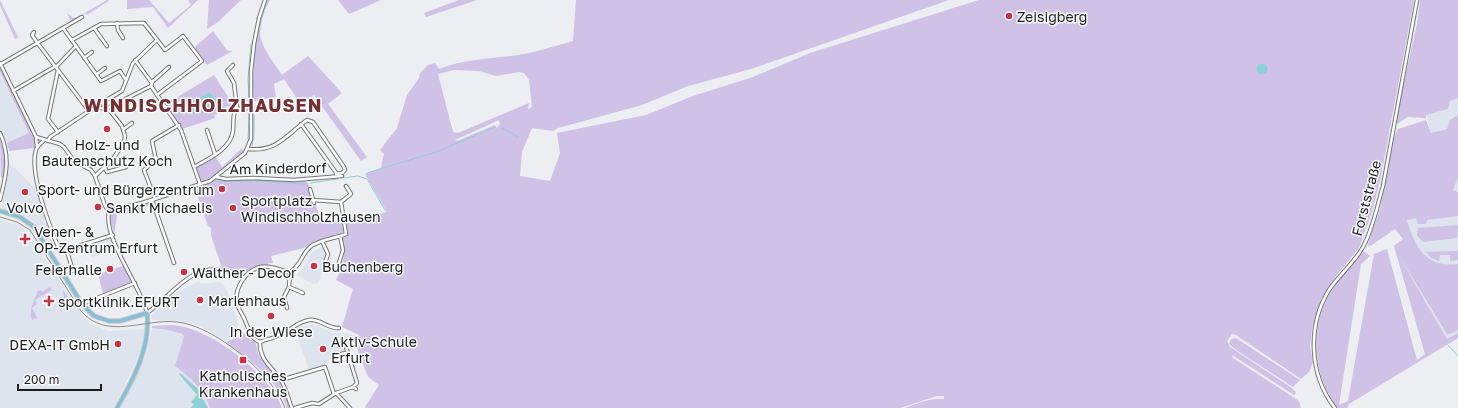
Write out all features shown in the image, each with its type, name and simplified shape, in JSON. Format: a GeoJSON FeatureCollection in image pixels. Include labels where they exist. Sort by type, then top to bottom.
{"type":"FeatureCollection","features":[{"type":"Feature","properties":{"kind":"main road"},"geometry":{"type":"LineString","coordinates":[[0,211],[20,217],[34,227],[82,304],[94,316],[109,321],[127,320],[147,313],[148,329],[143,352],[128,388],[116,408]]}},
{"type":"Feature","properties":{"kind":"street"},"geometry":{"type":"LineString","coordinates":[[109,211],[153,200],[200,184],[216,177],[243,156],[248,149],[251,138],[251,71],[259,18],[265,0]]}},
{"type":"Feature","properties":{"kind":"street","name":"Forststraße"},"geometry":{"type":"LineString","coordinates":[[1335,408],[1324,389],[1316,366],[1313,347],[1317,320],[1329,291],[1361,249],[1376,212],[1383,186],[1417,0]]}},
{"type":"Feature","properties":{"kind":"street"},"geometry":{"type":"LineString","coordinates":[[82,17],[0,63],[36,138],[37,148],[35,163],[39,191],[59,249],[112,235]]}},
{"type":"Feature","properties":{"kind":"street"},"geometry":{"type":"LineString","coordinates":[[72,40],[103,24],[142,22],[165,50],[182,36],[202,61],[157,95]]}},
{"type":"Feature","properties":{"kind":"street"},"geometry":{"type":"LineString","coordinates":[[116,23],[123,38]]}},
{"type":"Feature","properties":{"kind":"street"},"geometry":{"type":"LineString","coordinates":[[63,28],[102,81],[120,71],[126,80]]}},
{"type":"Feature","properties":{"kind":"street"},"geometry":{"type":"LineString","coordinates":[[94,28],[107,46]]}},
{"type":"Feature","properties":{"kind":"street"},"geometry":{"type":"LineString","coordinates":[[34,32],[32,35],[89,111]]}},
{"type":"Feature","properties":{"kind":"street"},"geometry":{"type":"LineString","coordinates":[[37,148],[46,140],[89,111],[122,91],[135,60],[157,40]]}},
{"type":"Feature","properties":{"kind":"street"},"geometry":{"type":"LineString","coordinates":[[13,91],[57,68],[76,46]]}},
{"type":"Feature","properties":{"kind":"street"},"geometry":{"type":"LineString","coordinates":[[84,58],[92,52]]}},
{"type":"Feature","properties":{"kind":"street"},"geometry":{"type":"LineString","coordinates":[[135,60],[157,95],[179,125],[200,184]]}},
{"type":"Feature","properties":{"kind":"street"},"geometry":{"type":"LineString","coordinates":[[194,166],[226,146],[232,137],[234,112],[237,108],[234,83],[227,71],[233,65]]}},
{"type":"Feature","properties":{"kind":"street"},"geometry":{"type":"LineString","coordinates":[[95,107],[106,109],[151,84],[169,67]]}},
{"type":"Feature","properties":{"kind":"street"},"geometry":{"type":"LineString","coordinates":[[57,68],[48,119],[58,132]]}},
{"type":"Feature","properties":{"kind":"street"},"geometry":{"type":"LineString","coordinates":[[97,74],[105,68]]}},
{"type":"Feature","properties":{"kind":"street"},"geometry":{"type":"LineString","coordinates":[[95,176],[105,168],[124,143],[124,129],[102,103]]}},
{"type":"Feature","properties":{"kind":"street"},"geometry":{"type":"LineString","coordinates":[[237,108],[251,108]]}},
{"type":"Feature","properties":{"kind":"street"},"geometry":{"type":"LineString","coordinates":[[248,149],[260,150],[270,148],[301,124],[307,120],[314,122],[344,167],[345,170],[342,173],[337,175],[301,124]]}},
{"type":"Feature","properties":{"kind":"street"},"geometry":{"type":"LineString","coordinates":[[124,129],[132,122]]}},
{"type":"Feature","properties":{"kind":"street"},"geometry":{"type":"LineString","coordinates":[[174,263],[144,170],[156,160],[152,141],[179,125]]}},
{"type":"Feature","properties":{"kind":"street"},"geometry":{"type":"LineString","coordinates":[[207,130],[215,154]]}},
{"type":"Feature","properties":{"kind":"street"},"geometry":{"type":"LineString","coordinates":[[0,133],[6,146],[8,159],[0,200]]}},
{"type":"Feature","properties":{"kind":"street"},"geometry":{"type":"LineString","coordinates":[[36,138],[64,147],[74,161],[90,169],[95,176],[105,206],[109,211],[108,216],[112,235],[118,251],[143,300],[147,313],[179,284],[196,275],[220,270],[244,278]]}},
{"type":"Feature","properties":{"kind":"street"},"geometry":{"type":"LineString","coordinates":[[105,168],[107,172],[126,167]]}},
{"type":"Feature","properties":{"kind":"street","name":"Am Kinderdorf"},"geometry":{"type":"LineString","coordinates":[[216,177],[226,179],[253,178],[294,180],[337,175],[342,176]]}},
{"type":"Feature","properties":{"kind":"street"},"geometry":{"type":"LineString","coordinates":[[313,200],[341,202],[351,194],[346,186]]}},
{"type":"Feature","properties":{"kind":"street"},"geometry":{"type":"LineString","coordinates":[[310,190],[314,204]]}},
{"type":"Feature","properties":{"kind":"street"},"geometry":{"type":"LineString","coordinates":[[287,308],[284,298],[289,287],[290,272],[299,265],[308,248],[332,237],[346,234],[341,202]]}},
{"type":"Feature","properties":{"kind":"street"},"geometry":{"type":"LineString","coordinates":[[339,263],[343,250],[340,236]]}},
{"type":"Feature","properties":{"kind":"street"},"geometry":{"type":"LineString","coordinates":[[322,241],[328,254],[325,263]]}},
{"type":"Feature","properties":{"kind":"street"},"geometry":{"type":"LineString","coordinates":[[66,248],[73,271]]}},
{"type":"Feature","properties":{"kind":"street"},"geometry":{"type":"LineString","coordinates":[[290,272],[264,266],[252,270],[244,278],[238,293],[237,302],[253,338],[260,342],[280,335],[291,327],[312,320],[331,328],[338,328]]}},
{"type":"Feature","properties":{"kind":"street"},"geometry":{"type":"LineString","coordinates":[[82,304],[135,283]]}},
{"type":"Feature","properties":{"kind":"street"},"geometry":{"type":"LineString","coordinates":[[289,287],[303,293]]}},
{"type":"Feature","properties":{"kind":"street"},"geometry":{"type":"LineString","coordinates":[[260,342],[260,348],[264,359],[281,380],[292,408]]}},
{"type":"Feature","properties":{"kind":"street"},"geometry":{"type":"LineString","coordinates":[[295,408],[312,403],[316,404],[335,393],[353,387],[356,383],[346,353],[346,347]]}},
{"type":"Feature","properties":{"kind":"street"},"geometry":{"type":"LineString","coordinates":[[341,354],[346,353]]}},
{"type":"Feature","properties":{"kind":"street"},"geometry":{"type":"LineString","coordinates":[[281,380],[325,367],[335,393],[350,408]]}},
{"type":"Feature","properties":{"kind":"street"},"geometry":{"type":"LineString","coordinates":[[316,404],[317,408]]}},
{"type":"Feature","properties":{"kind":"shaded area"},"geometry":{"type":"Polygon","coordinates":[[[0,0],[18,37],[15,39],[0,5],[0,0]]]}},
{"type":"Feature","properties":{"kind":"shaded area"},"geometry":{"type":"Polygon","coordinates":[[[107,0],[110,0],[87,15],[86,13],[71,22],[67,13],[73,18],[78,17],[107,0]]]}},
{"type":"Feature","properties":{"kind":"shaded area"},"geometry":{"type":"Polygon","coordinates":[[[127,0],[149,0],[169,23],[191,5],[188,0],[198,0],[168,28],[153,7],[127,9],[127,0]]]}},
{"type":"Feature","properties":{"kind":"shaded area"},"geometry":{"type":"Polygon","coordinates":[[[209,0],[241,0],[218,22],[207,29],[209,0]]]}},
{"type":"Feature","properties":{"kind":"shaded area"},"geometry":{"type":"Polygon","coordinates":[[[268,0],[270,0],[264,14],[260,30],[262,44],[267,53],[282,75],[308,56],[342,93],[328,104],[367,157],[361,161],[314,95],[301,105],[284,79],[274,84],[276,97],[254,101],[253,76],[255,49],[263,11],[268,0]]]}},
{"type":"Feature","properties":{"kind":"shaded area"},"geometry":{"type":"Polygon","coordinates":[[[338,0],[381,0],[349,14],[338,0]]]}},
{"type":"Feature","properties":{"kind":"shaded area"},"geometry":{"type":"Polygon","coordinates":[[[459,0],[477,0],[426,17],[424,13],[459,0]]]}},
{"type":"Feature","properties":{"kind":"shaded area"},"geometry":{"type":"Polygon","coordinates":[[[576,0],[949,0],[751,69],[688,86],[642,105],[558,128],[553,131],[532,128],[522,152],[520,176],[550,181],[560,153],[557,133],[646,115],[693,96],[753,77],[810,53],[979,0],[1414,0],[1380,181],[1371,215],[1359,248],[1339,272],[1321,299],[1312,329],[1310,347],[1313,362],[1309,372],[1301,379],[1236,335],[1232,334],[1227,341],[1230,347],[1289,386],[1296,392],[1295,395],[1232,355],[1233,358],[1299,401],[1301,408],[905,408],[929,400],[944,399],[944,396],[937,396],[900,408],[366,408],[365,407],[379,385],[368,377],[355,343],[359,335],[342,327],[353,289],[336,280],[341,269],[344,253],[341,235],[326,237],[304,248],[271,256],[273,263],[258,266],[244,273],[222,268],[211,235],[211,228],[208,226],[195,189],[216,179],[222,181],[304,181],[308,183],[322,223],[387,212],[365,174],[381,168],[384,154],[380,150],[397,128],[407,95],[419,78],[420,73],[428,65],[435,63],[439,69],[468,61],[525,54],[573,41],[576,0]],[[454,70],[438,74],[453,132],[458,133],[529,103],[528,109],[532,107],[529,80],[524,73],[519,72],[496,76],[479,71],[454,70]],[[499,120],[455,140],[457,141],[495,125],[497,128],[500,124],[499,120]]]}},
{"type":"Feature","properties":{"kind":"shaded area"},"geometry":{"type":"Polygon","coordinates":[[[1420,0],[1458,0],[1458,98],[1450,101],[1448,109],[1426,115],[1426,118],[1408,117],[1397,124],[1397,114],[1417,24],[1420,0]]]}},
{"type":"Feature","properties":{"kind":"shaded area"},"geometry":{"type":"Polygon","coordinates":[[[213,31],[226,49],[233,51],[207,65],[194,48],[213,31]]]}},
{"type":"Feature","properties":{"kind":"shaded area"},"geometry":{"type":"Polygon","coordinates":[[[0,65],[35,139],[35,148],[9,151],[7,143],[29,133],[0,71],[0,65]]]}},
{"type":"Feature","properties":{"kind":"shaded area"},"geometry":{"type":"Polygon","coordinates":[[[0,69],[30,133],[0,147],[0,69]]]}},
{"type":"Feature","properties":{"kind":"shaded area"},"geometry":{"type":"Polygon","coordinates":[[[1458,73],[1458,333],[1447,339],[1394,246],[1403,239],[1389,222],[1447,129],[1431,133],[1426,115],[1448,109],[1458,73]]]}},
{"type":"Feature","properties":{"kind":"shaded area"},"geometry":{"type":"Polygon","coordinates":[[[214,75],[234,106],[225,107],[223,112],[214,115],[215,118],[182,129],[166,104],[214,75]],[[210,92],[192,113],[217,101],[210,92]]]}},
{"type":"Feature","properties":{"kind":"shaded area"},"geometry":{"type":"Polygon","coordinates":[[[1458,115],[1458,177],[1453,190],[1458,192],[1458,216],[1427,220],[1426,224],[1418,224],[1416,218],[1407,220],[1418,247],[1424,254],[1438,263],[1458,264],[1458,330],[1447,334],[1399,256],[1447,339],[1458,333],[1458,338],[1349,404],[1347,408],[1338,408],[1322,380],[1316,349],[1317,333],[1325,302],[1333,288],[1344,273],[1364,251],[1370,256],[1361,264],[1339,405],[1348,401],[1374,254],[1387,249],[1417,360],[1425,354],[1394,246],[1403,239],[1395,229],[1372,245],[1368,246],[1368,244],[1380,209],[1393,139],[1398,129],[1426,120],[1431,133],[1447,129],[1450,120],[1458,115]]]}},
{"type":"Feature","properties":{"kind":"shaded area"},"geometry":{"type":"Polygon","coordinates":[[[0,139],[5,153],[4,172],[3,177],[1,178],[0,139]]]}},
{"type":"Feature","properties":{"kind":"shaded area"},"geometry":{"type":"Polygon","coordinates":[[[242,148],[244,151],[240,155],[212,177],[201,182],[196,169],[197,167],[209,162],[208,160],[215,156],[222,167],[242,148]]]}},
{"type":"Feature","properties":{"kind":"shaded area"},"geometry":{"type":"Polygon","coordinates":[[[10,164],[34,187],[42,206],[41,209],[44,212],[43,214],[46,217],[43,220],[51,231],[49,233],[54,239],[56,245],[51,247],[33,221],[22,214],[4,209],[2,206],[10,164]]]}},
{"type":"Feature","properties":{"kind":"shaded area"},"geometry":{"type":"Polygon","coordinates":[[[152,203],[154,207],[144,207],[145,209],[117,215],[114,235],[110,217],[112,212],[152,203]]]}},
{"type":"Feature","properties":{"kind":"shaded area"},"geometry":{"type":"Polygon","coordinates":[[[0,219],[20,226],[28,233],[85,319],[108,331],[146,329],[141,351],[114,408],[0,408],[0,219]]]}},
{"type":"Feature","properties":{"kind":"shaded area"},"geometry":{"type":"Polygon","coordinates":[[[1458,225],[1457,238],[1423,242],[1417,235],[1418,228],[1458,225]]]}},
{"type":"Feature","properties":{"kind":"shaded area"},"geometry":{"type":"Polygon","coordinates":[[[111,237],[115,251],[92,257],[90,251],[99,248],[97,241],[111,237]]]}},
{"type":"Feature","properties":{"kind":"shaded area","name":"Buchenberg"},"geometry":{"type":"Polygon","coordinates":[[[323,246],[326,255],[323,265],[326,267],[318,283],[313,284],[296,275],[304,267],[311,253],[323,246]]]}},
{"type":"Feature","properties":{"kind":"shaded area"},"geometry":{"type":"Polygon","coordinates":[[[1458,251],[1458,260],[1450,261],[1450,255],[1440,255],[1439,261],[1431,258],[1426,252],[1458,251]]]}},
{"type":"Feature","properties":{"kind":"shaded area"},"geometry":{"type":"Polygon","coordinates":[[[111,266],[113,269],[123,266],[132,283],[103,294],[98,274],[108,271],[108,268],[111,266]]]}},
{"type":"Feature","properties":{"kind":"shaded area"},"geometry":{"type":"Polygon","coordinates":[[[199,281],[201,284],[221,283],[227,290],[237,319],[238,331],[236,337],[225,341],[208,330],[192,323],[153,320],[151,318],[152,314],[177,292],[199,281]]]}},
{"type":"Feature","properties":{"kind":"shaded area"},"geometry":{"type":"Polygon","coordinates":[[[50,287],[52,290],[35,300],[37,304],[32,308],[37,317],[39,317],[32,320],[31,309],[38,291],[41,290],[42,292],[50,287]]]}},
{"type":"Feature","properties":{"kind":"shaded area"},"geometry":{"type":"Polygon","coordinates":[[[63,290],[68,297],[60,311],[59,305],[62,302],[60,298],[64,297],[63,290]]]}},
{"type":"Feature","properties":{"kind":"shaded area","name":"Aktiv-Schule Erfurt"},"geometry":{"type":"Polygon","coordinates":[[[313,324],[332,332],[347,333],[358,338],[355,342],[343,347],[344,352],[330,357],[327,364],[309,370],[296,332],[297,328],[313,324]]]}},
{"type":"Feature","properties":{"kind":"shaded area"},"geometry":{"type":"Polygon","coordinates":[[[171,325],[186,327],[202,333],[219,342],[236,354],[264,380],[275,394],[282,408],[210,408],[204,395],[196,384],[175,366],[184,336],[169,330],[152,328],[152,326],[171,325]]]}},
{"type":"Feature","properties":{"kind":"shaded area"},"geometry":{"type":"Polygon","coordinates":[[[152,328],[169,330],[184,336],[175,366],[197,384],[205,395],[210,408],[119,408],[139,371],[146,354],[152,328]]]}},
{"type":"Feature","properties":{"kind":"shaded area"},"geometry":{"type":"Polygon","coordinates":[[[246,333],[250,340],[255,341],[258,354],[278,379],[290,408],[287,408],[277,388],[270,379],[253,363],[226,342],[246,333]]]}},
{"type":"Feature","properties":{"kind":"shaded area"},"geometry":{"type":"Polygon","coordinates":[[[1236,338],[1300,380],[1293,387],[1236,350],[1229,344],[1231,339],[1236,338]]]}},
{"type":"Feature","properties":{"kind":"water"},"geometry":{"type":"Polygon","coordinates":[[[1262,63],[1266,65],[1268,69],[1266,73],[1262,75],[1258,73],[1256,69],[1258,65],[1262,63]]]}},
{"type":"Feature","properties":{"kind":"water"},"geometry":{"type":"Polygon","coordinates":[[[210,92],[217,101],[216,106],[200,114],[192,113],[189,104],[210,92]]]}},
{"type":"Feature","properties":{"kind":"water"},"geometry":{"type":"Polygon","coordinates":[[[180,373],[197,388],[208,408],[191,408],[194,404],[191,402],[197,395],[179,374],[180,373]]]}},
{"type":"Feature","properties":{"kind":"waterway"},"geometry":{"type":"LineString","coordinates":[[253,68],[256,42],[262,16],[268,0]]}},
{"type":"Feature","properties":{"kind":"waterway"},"geometry":{"type":"LineString","coordinates":[[249,103],[248,79],[251,44]]}},
{"type":"Feature","properties":{"kind":"waterway"},"geometry":{"type":"LineString","coordinates":[[253,72],[253,100]]}},
{"type":"Feature","properties":{"kind":"waterway"},"geometry":{"type":"LineString","coordinates":[[253,104],[254,110]]}},
{"type":"Feature","properties":{"kind":"waterway"},"geometry":{"type":"LineString","coordinates":[[248,143],[249,113]]}},
{"type":"Feature","properties":{"kind":"waterway"},"geometry":{"type":"LineString","coordinates":[[252,146],[254,114]]}},
{"type":"Feature","properties":{"kind":"waterway"},"geometry":{"type":"LineString","coordinates":[[367,173],[436,152],[495,127]]}},
{"type":"Feature","properties":{"kind":"waterway"},"geometry":{"type":"LineString","coordinates":[[502,128],[518,137]]}},
{"type":"Feature","properties":{"kind":"waterway"},"geometry":{"type":"LineString","coordinates":[[343,178],[358,176],[367,179],[386,212]]}},
{"type":"Feature","properties":{"kind":"waterway"},"geometry":{"type":"LineString","coordinates":[[310,183],[338,179]]}},
{"type":"Feature","properties":{"kind":"waterway"},"geometry":{"type":"LineString","coordinates":[[215,181],[252,181]]}},
{"type":"Feature","properties":{"kind":"waterway"},"geometry":{"type":"LineString","coordinates":[[255,181],[305,184]]}},
{"type":"Feature","properties":{"kind":"waterway"},"geometry":{"type":"LineString","coordinates":[[1448,345],[1458,356]]}},
{"type":"Feature","properties":{"kind":"tram line"},"geometry":{"type":"LineString","coordinates":[[0,217],[17,222],[30,230],[81,311],[91,320],[102,325],[114,327],[177,322],[191,325],[207,332],[240,353],[255,367],[268,381],[285,408]]}},
{"type":"Feature","properties":{"kind":"place","name":"Zeisigberg"},"geometry":{"type":"Point","coordinates":[1009,16]}},
{"type":"Feature","properties":{"kind":"place","name":"Holz- und Bautenschutz Koch"},"geometry":{"type":"Point","coordinates":[107,129]}},
{"type":"Feature","properties":{"kind":"place","name":"Sport- und Bürgerzentrum"},"geometry":{"type":"Point","coordinates":[222,189]}},
{"type":"Feature","properties":{"kind":"place","name":"Volvo"},"geometry":{"type":"Point","coordinates":[25,192]}},
{"type":"Feature","properties":{"kind":"place","name":"Sankt Michaelis"},"geometry":{"type":"Point","coordinates":[98,207]}},
{"type":"Feature","properties":{"kind":"place","name":"Sportplatz Windischholzhausen"},"geometry":{"type":"Point","coordinates":[233,208]}},
{"type":"Feature","properties":{"kind":"place","name":"Venen- & OP-Zentrum Erfurt"},"geometry":{"type":"Point","coordinates":[25,239]}},
{"type":"Feature","properties":{"kind":"place","name":"Buchenberg"},"geometry":{"type":"Point","coordinates":[314,266]}},
{"type":"Feature","properties":{"kind":"place","name":"Feierhalle"},"geometry":{"type":"Point","coordinates":[110,269]}},
{"type":"Feature","properties":{"kind":"place","name":"Walther - Decor"},"geometry":{"type":"Point","coordinates":[184,272]}},
{"type":"Feature","properties":{"kind":"place","name":"Marienhaus"},"geometry":{"type":"Point","coordinates":[200,300]}},
{"type":"Feature","properties":{"kind":"place","name":"sportklinik.EFURT"},"geometry":{"type":"Point","coordinates":[49,301]}},
{"type":"Feature","properties":{"kind":"place","name":"In der Wiese"},"geometry":{"type":"Point","coordinates":[271,316]}},
{"type":"Feature","properties":{"kind":"place","name":"DEXA-IT GmbH"},"geometry":{"type":"Point","coordinates":[118,344]}},
{"type":"Feature","properties":{"kind":"place","name":"Aktiv-Schule Erfurt"},"geometry":{"type":"Point","coordinates":[323,349]}},
{"type":"Feature","properties":{"kind":"place","name":"Katholisches Krankenhaus"},"geometry":{"type":"Point","coordinates":[243,360]}},
{"type":"Feature","properties":{"kind":"district","name":"WINDISCHHOLZHAUSEN"},"geometry":{"type":"Point","coordinates":[203,105]}}]}
